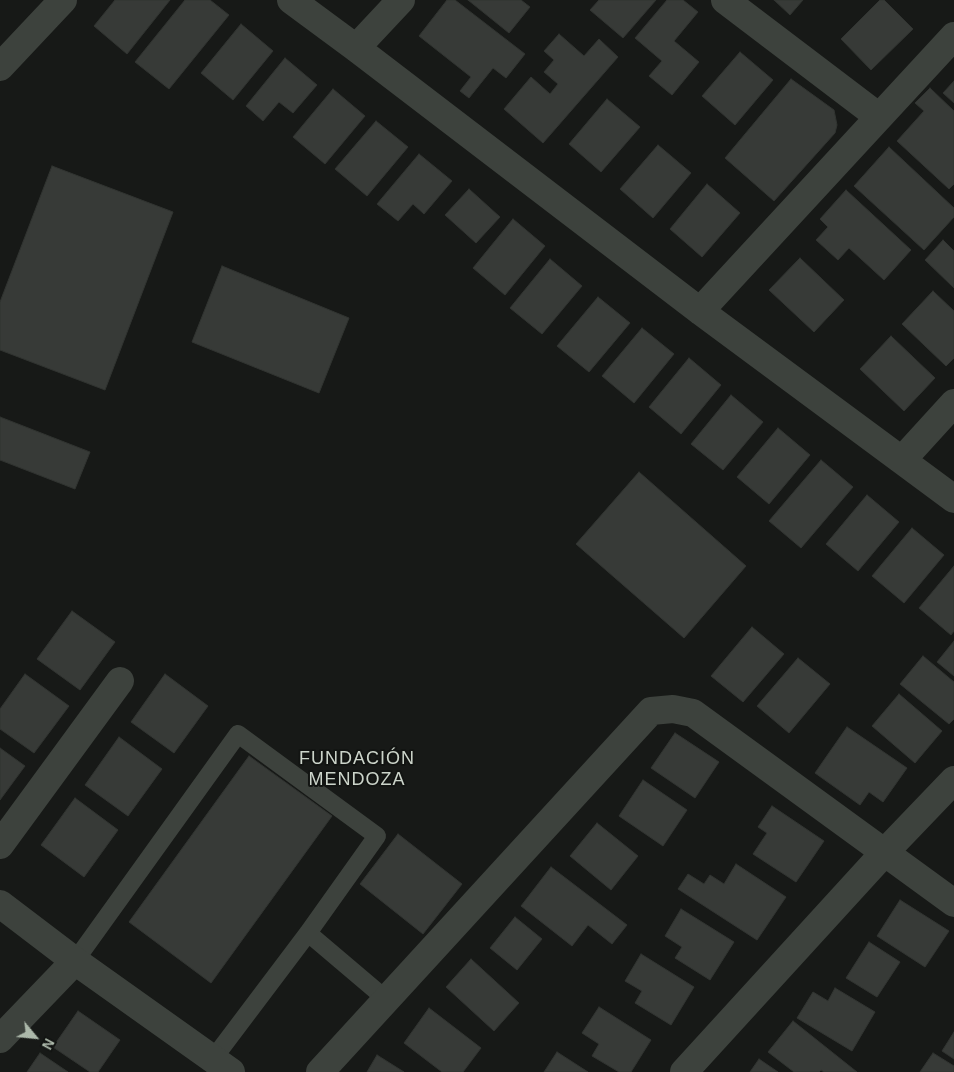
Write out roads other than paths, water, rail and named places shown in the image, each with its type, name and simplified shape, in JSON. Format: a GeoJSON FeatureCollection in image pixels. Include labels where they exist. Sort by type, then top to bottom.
{"type":"FeatureCollection","features":[{"type":"Feature","properties":{"kind":"street"},"geometry":{"type":"LineString","coordinates":[[0,67],[63,0]]}},
{"type":"Feature","properties":{"kind":"street"},"geometry":{"type":"LineString","coordinates":[[291,0],[700,311],[954,499]]}},
{"type":"Feature","properties":{"kind":"street"},"geometry":{"type":"LineString","coordinates":[[356,48],[401,0]]}},
{"type":"Feature","properties":{"kind":"street"},"geometry":{"type":"LineString","coordinates":[[725,0],[879,117]]}},
{"type":"Feature","properties":{"kind":"street"},"geometry":{"type":"LineString","coordinates":[[700,311],[954,36]]}},
{"type":"Feature","properties":{"kind":"street"},"geometry":{"type":"LineString","coordinates":[[902,460],[954,403]]}},
{"type":"Feature","properties":{"kind":"street"},"geometry":{"type":"LineString","coordinates":[[0,844],[120,681]]}},
{"type":"Feature","properties":{"kind":"street"},"geometry":{"type":"LineString","coordinates":[[320,1072],[651,711],[673,709],[693,713],[954,903]]}},
{"type":"Feature","properties":{"kind":"street"},"geometry":{"type":"LineString","coordinates":[[684,1072],[884,852],[954,780]]}},
{"type":"Feature","properties":{"kind":"street"},"geometry":{"type":"LineString","coordinates":[[0,904],[75,961],[222,1066]]}},
{"type":"Feature","properties":{"kind":"street"},"geometry":{"type":"LineString","coordinates":[[0,1039],[75,961]]}},
{"type":"Feature","properties":{"kind":"lane"},"geometry":{"type":"LineString","coordinates":[[75,961],[238,734],[377,836],[308,933],[222,1066]]}},
{"type":"Feature","properties":{"kind":"lane"},"geometry":{"type":"LineString","coordinates":[[308,933],[387,1000]]}},
{"type":"Feature","properties":{"kind":"district","name":"FUNDACIÓN MENDOZA"},"geometry":{"type":"Point","coordinates":[357,770]}}]}
